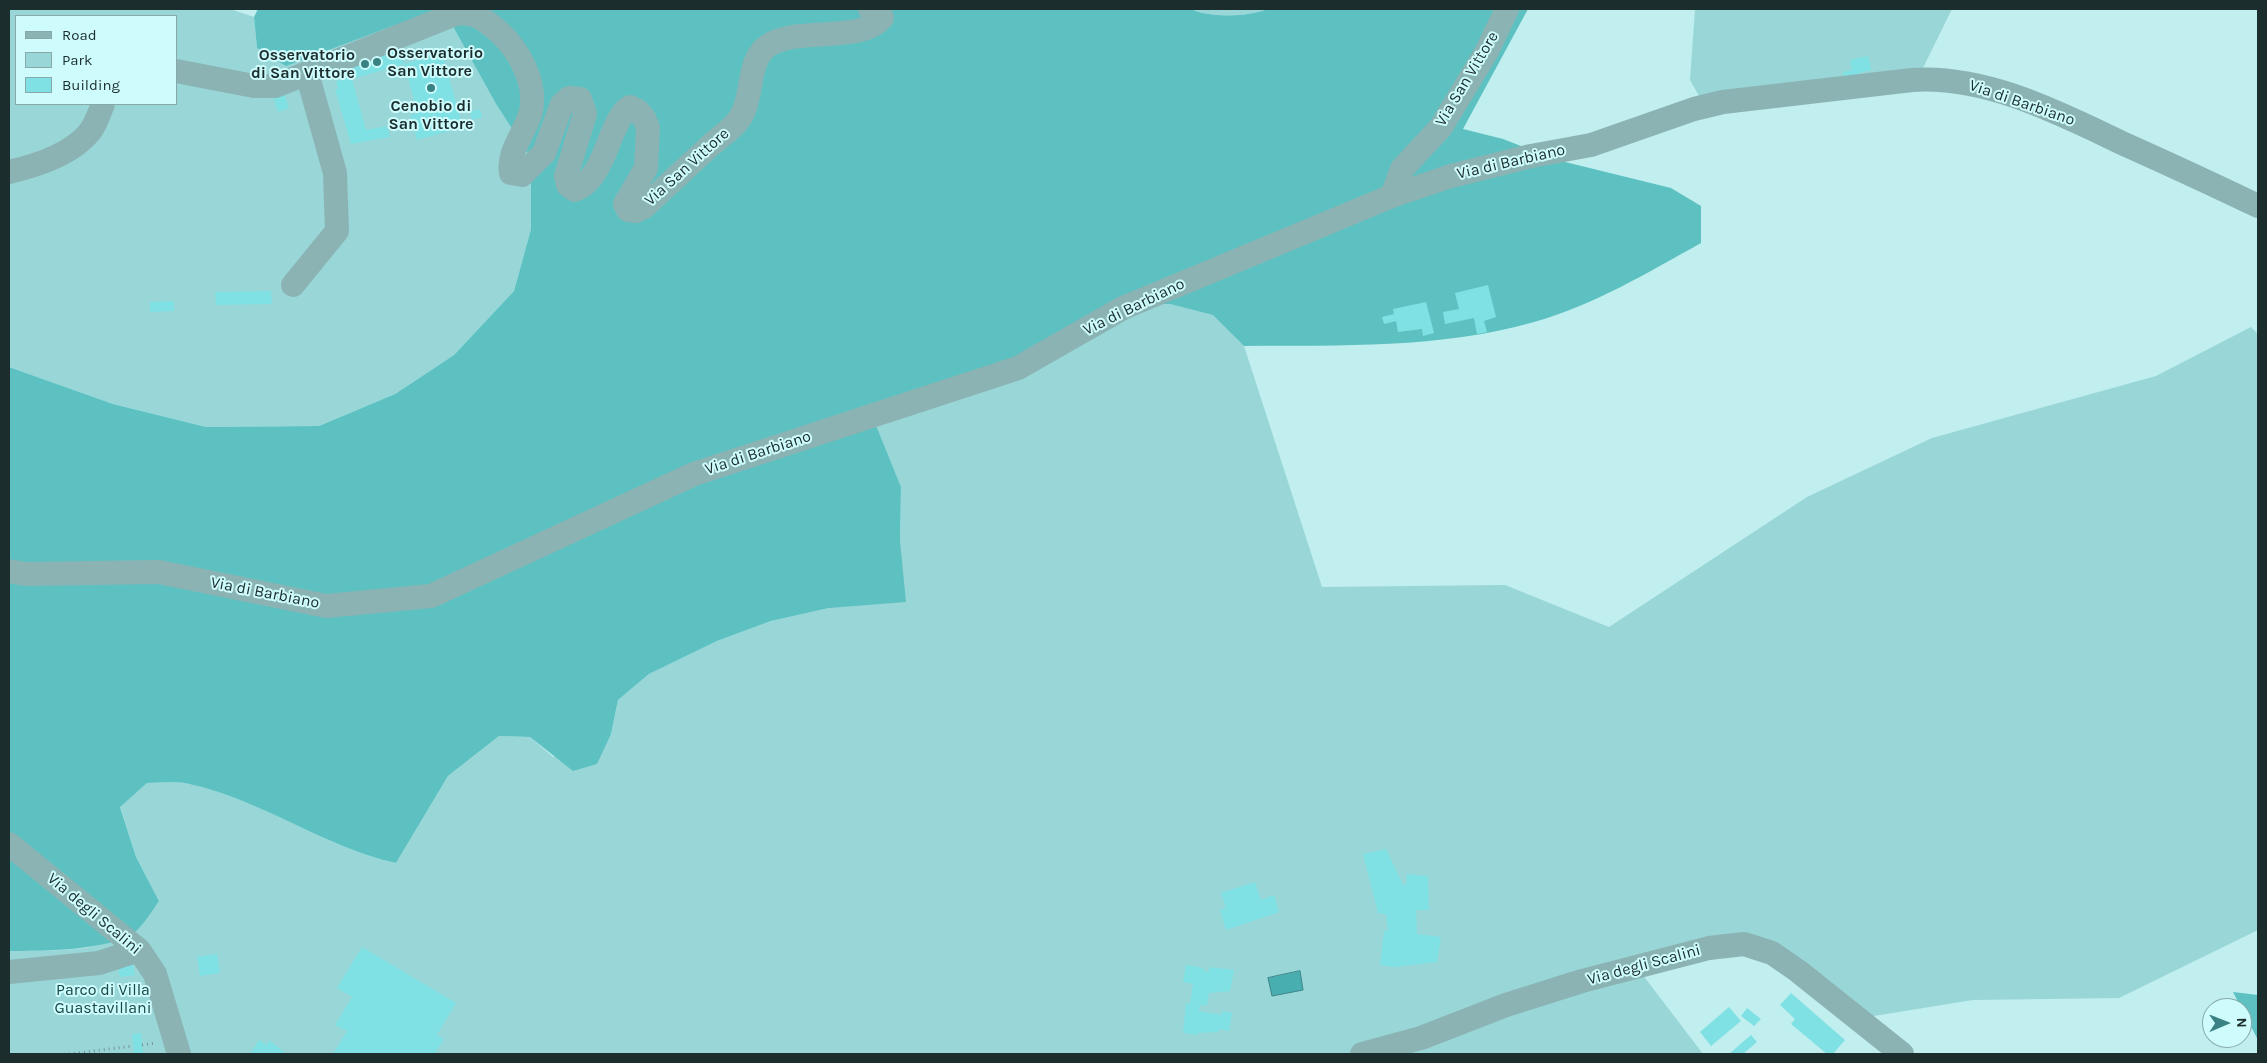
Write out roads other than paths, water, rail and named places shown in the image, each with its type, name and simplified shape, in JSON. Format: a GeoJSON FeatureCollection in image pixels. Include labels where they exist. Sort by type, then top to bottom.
{"type":"FeatureCollection","features":[{"type":"Feature","properties":{"kind":"street","name":"Via San Vittore"},"geometry":{"type":"LineString","coordinates":[[178,71],[261,86],[275,86],[455,14],[469,12],[484,18],[507,39],[525,67],[531,90],[531,111],[509,163],[511,173],[522,175],[544,153],[562,104],[570,98],[580,99],[585,114],[566,176],[568,185],[575,190],[585,186],[606,153],[623,111],[630,107],[638,111],[644,118],[648,128],[646,168],[625,204],[628,210],[636,211],[644,207],[740,118],[751,89],[757,57],[768,46],[782,40],[861,29],[877,24],[882,18],[878,11],[870,9]]}},
{"type":"Feature","properties":{"kind":"street","name":"Via San Vittore"},"geometry":{"type":"LineString","coordinates":[[1392,196],[1402,169],[1441,127],[1487,51],[1507,9]]}},
{"type":"Feature","properties":{"kind":"street"},"geometry":{"type":"LineString","coordinates":[[293,284],[337,231],[334,173],[318,107],[307,73]]}},
{"type":"Feature","properties":{"kind":"street","name":"Via di Barbiano"},"geometry":{"type":"LineString","coordinates":[[9,571],[25,574],[159,572],[326,606],[431,596],[694,474],[1018,368],[1123,308],[1392,196],[1469,172],[1530,156],[1590,144],[1694,109],[1723,102],[1938,78],[1965,82],[2009,95],[2060,114],[2258,206]]}},
{"type":"Feature","properties":{"kind":"street"},"geometry":{"type":"LineString","coordinates":[[9,172],[34,166],[71,147],[86,136],[95,124],[103,105]]}},
{"type":"Feature","properties":{"kind":"street","name":"Via degli Scalini"},"geometry":{"type":"LineString","coordinates":[[9,844],[139,950],[155,974],[178,1054]]}},
{"type":"Feature","properties":{"kind":"street","name":"Via degli Scalini"},"geometry":{"type":"LineString","coordinates":[[1362,1054],[1421,1038],[1506,1005],[1582,981],[1709,948],[1744,944],[1772,954],[1798,970],[1902,1054]]}},
{"type":"Feature","properties":{"kind":"street"},"geometry":{"type":"LineString","coordinates":[[9,972],[99,963],[139,950]]}},
{"type":"Feature","properties":{"kind":"place","name":"Osservatorio San Vittore"},"geometry":{"type":"Point","coordinates":[377,62]}},
{"type":"Feature","properties":{"kind":"place","name":"Osservatorio di San Vittore"},"geometry":{"type":"Point","coordinates":[365,64]}},
{"type":"Feature","properties":{"kind":"place","name":"Cenobio di San Vittore"},"geometry":{"type":"Point","coordinates":[431,88]}},
{"type":"Feature","properties":{"kind":"park label","name":"Parco di Villa Guastavillani"},"geometry":{"type":"Point","coordinates":[103,999]}}]}
